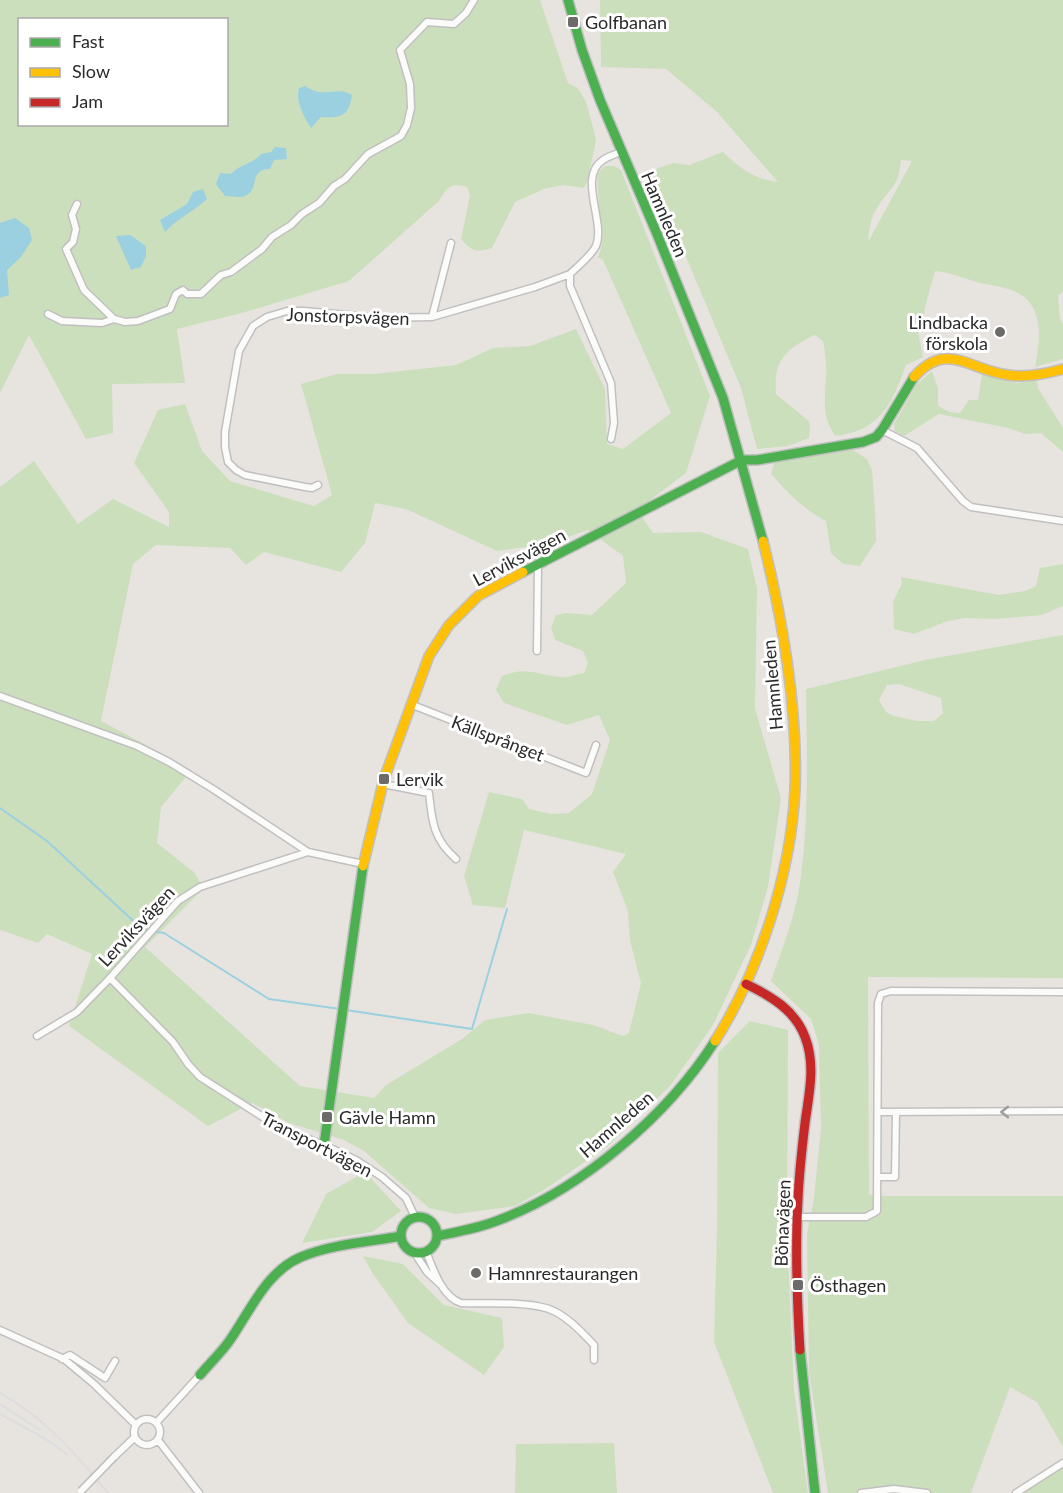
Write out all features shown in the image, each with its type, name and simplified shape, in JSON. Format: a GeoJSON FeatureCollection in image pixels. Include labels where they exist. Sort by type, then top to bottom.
{"type":"FeatureCollection","features":[{"type":"Feature","properties":{"kind":"main road","name":"Hamnleden"},"geometry":{"type":"LineString","coordinates":[[437,1236],[484,1227],[524,1209],[568,1184],[608,1156],[640,1129],[679,1090],[736,1008],[768,929],[786,858],[795,776],[784,633],[767,549],[742,460],[723,399],[642,198],[620,152],[573,22],[568,0]]}},
{"type":"Feature","properties":{"kind":"main road"},"geometry":{"type":"LineString","coordinates":[[742,460],[757,460],[862,442],[876,437],[913,377],[929,364],[939,360],[958,358],[993,373],[1011,376],[1032,376],[1063,369]]}},
{"type":"Feature","properties":{"kind":"main road","name":"Lerviksvägen"},"geometry":{"type":"LineString","coordinates":[[324,1145],[363,864],[383,784],[410,704],[429,657],[449,625],[478,596],[538,563],[742,460]]}},
{"type":"Feature","properties":{"kind":"main road","name":"Bönavägen"},"geometry":{"type":"LineString","coordinates":[[746,984],[766,994],[792,1013],[805,1034],[810,1052],[812,1069],[802,1146],[797,1217],[802,1379],[815,1493]]}},
{"type":"Feature","properties":{"kind":"main road"},"geometry":{"type":"LineString","coordinates":[[415,1217],[421,1217],[431,1221],[437,1236],[434,1245],[426,1251],[414,1252],[405,1246],[401,1231],[406,1222],[415,1217]]}},
{"type":"Feature","properties":{"kind":"main road"},"geometry":{"type":"LineString","coordinates":[[200,1375],[222,1351],[273,1279],[288,1265],[300,1258],[330,1250],[401,1236]]}},
{"type":"Feature","properties":{"kind":"street"},"geometry":{"type":"LineString","coordinates":[[77,204],[72,215],[76,229],[73,242],[66,249],[68,256],[75,266],[84,290],[114,319],[125,322],[138,321],[170,309],[176,294],[183,290],[188,294],[201,294],[221,275],[231,272],[262,249],[272,237],[319,203],[334,186],[345,180],[368,154],[401,136],[407,125],[411,108],[410,84],[400,50],[427,22],[454,24],[466,13],[474,0]]}},
{"type":"Feature","properties":{"kind":"street","name":"Jonstorpsvägen"},"geometry":{"type":"LineString","coordinates":[[318,485],[312,488],[245,475],[228,462],[225,432],[239,351],[253,326],[267,317],[287,311],[304,310],[379,318],[432,317],[535,287],[570,274],[596,247],[600,228],[594,205],[592,179],[594,170],[601,160],[620,152]]}},
{"type":"Feature","properties":{"kind":"street","name":"Jonstorpsvägen"},"geometry":{"type":"LineString","coordinates":[[432,317],[452,243]]}},
{"type":"Feature","properties":{"kind":"street"},"geometry":{"type":"LineString","coordinates":[[570,274],[570,286],[612,383],[615,423],[611,439]]}},
{"type":"Feature","properties":{"kind":"street"},"geometry":{"type":"LineString","coordinates":[[48,314],[62,321],[82,323],[102,323],[114,319]]}},
{"type":"Feature","properties":{"kind":"street"},"geometry":{"type":"LineString","coordinates":[[882,430],[917,448],[963,501],[971,507],[1063,521]]}},
{"type":"Feature","properties":{"kind":"street"},"geometry":{"type":"LineString","coordinates":[[537,651],[538,563]]}},
{"type":"Feature","properties":{"kind":"street"},"geometry":{"type":"LineString","coordinates":[[0,696],[137,746],[169,762],[308,852],[363,864]]}},
{"type":"Feature","properties":{"kind":"street","name":"Källsprånget"},"geometry":{"type":"LineString","coordinates":[[410,704],[586,773],[596,745]]}},
{"type":"Feature","properties":{"kind":"street"},"geometry":{"type":"LineString","coordinates":[[383,784],[429,793],[430,813],[438,838],[456,859]]}},
{"type":"Feature","properties":{"kind":"street","name":"Lerviksvägen"},"geometry":{"type":"LineString","coordinates":[[37,1036],[77,1012],[178,901],[200,887],[308,852]]}},
{"type":"Feature","properties":{"kind":"street","name":"Transportvägen"},"geometry":{"type":"LineString","coordinates":[[110,978],[173,1042],[188,1065],[200,1077],[280,1128],[356,1160],[382,1177],[406,1198],[415,1217]]}},
{"type":"Feature","properties":{"kind":"street"},"geometry":{"type":"LineString","coordinates":[[797,1217],[866,1217],[877,1211],[878,1003],[881,994],[891,991],[1063,992]]}},
{"type":"Feature","properties":{"kind":"street"},"geometry":{"type":"LineString","coordinates":[[878,1112],[1063,1111]]}},
{"type":"Feature","properties":{"kind":"street"},"geometry":{"type":"LineString","coordinates":[[877,1177],[895,1177],[896,1112]]}},
{"type":"Feature","properties":{"kind":"street"},"geometry":{"type":"LineString","coordinates":[[426,1251],[442,1286]]}},
{"type":"Feature","properties":{"kind":"street"},"geometry":{"type":"LineString","coordinates":[[414,1252],[427,1272],[454,1300],[461,1303],[530,1306],[546,1308],[557,1313],[594,1345],[594,1360]]}},
{"type":"Feature","properties":{"kind":"street"},"geometry":{"type":"LineString","coordinates":[[0,1330],[62,1359],[94,1384],[136,1425]]}},
{"type":"Feature","properties":{"kind":"street"},"geometry":{"type":"LineString","coordinates":[[62,1359],[70,1355],[105,1378],[115,1361]]}},
{"type":"Feature","properties":{"kind":"street"},"geometry":{"type":"LineString","coordinates":[[156,1423],[200,1375]]}},
{"type":"Feature","properties":{"kind":"street"},"geometry":{"type":"LineString","coordinates":[[81,1492],[135,1437],[136,1425],[143,1419],[156,1423],[160,1433],[158,1440],[147,1446],[135,1437]]}},
{"type":"Feature","properties":{"kind":"street"},"geometry":{"type":"LineString","coordinates":[[158,1440],[198,1493]]}},
{"type":"Feature","properties":{"kind":"street"},"geometry":{"type":"LineString","coordinates":[[1016,1493],[1063,1463]]}},
{"type":"Feature","properties":{"kind":"street"},"geometry":{"type":"LineString","coordinates":[[861,1493],[894,1489],[927,1493]]}},
{"type":"Feature","properties":{"kind":"green space"},"geometry":{"type":"Polygon","coordinates":[[[0,0],[540,0],[568,83],[578,88],[586,102],[593,127],[596,141],[584,188],[563,185],[544,189],[515,202],[492,248],[478,251],[472,249],[461,239],[470,195],[467,187],[457,185],[450,187],[439,201],[349,281],[242,313],[177,329],[185,383],[112,384],[113,433],[86,439],[29,335],[0,393],[0,0]]]}},
{"type":"Feature","properties":{"kind":"green space"},"geometry":{"type":"Polygon","coordinates":[[[600,0],[1063,0],[1063,292],[1058,295],[1060,319],[1063,324],[1063,359],[1035,367],[1039,343],[1038,320],[1029,301],[1020,294],[1005,288],[935,271],[925,307],[922,332],[918,332],[923,357],[906,365],[889,403],[874,422],[850,433],[835,436],[826,413],[826,367],[823,341],[815,335],[796,345],[784,357],[779,364],[776,382],[776,394],[809,421],[809,438],[788,446],[757,449],[741,388],[650,171],[673,163],[689,165],[723,152],[748,172],[778,182],[717,112],[666,69],[601,67],[600,0]],[[901,160],[895,183],[872,217],[868,242],[912,161],[901,160]]]}},
{"type":"Feature","properties":{"kind":"green space"},"geometry":{"type":"Polygon","coordinates":[[[605,166],[614,166],[621,170],[710,396],[686,473],[637,510],[653,533],[701,532],[748,549],[757,589],[755,708],[781,798],[768,887],[751,945],[713,1025],[670,1086],[607,1147],[545,1189],[515,1206],[456,1214],[429,1208],[364,1151],[344,1140],[289,1123],[252,1103],[208,1126],[69,1026],[92,954],[47,934],[38,943],[0,930],[0,487],[34,461],[78,524],[113,499],[169,527],[169,512],[134,463],[158,410],[185,404],[202,451],[230,481],[314,506],[332,495],[301,384],[337,374],[374,374],[456,365],[493,348],[530,346],[576,329],[605,389],[607,444],[623,449],[671,413],[603,260],[598,257],[603,235],[597,174],[605,166]],[[375,503],[365,543],[341,572],[264,552],[246,565],[230,548],[156,545],[133,564],[101,721],[174,760],[185,778],[161,807],[157,843],[195,873],[203,889],[145,947],[300,1086],[374,1098],[386,1085],[462,1039],[485,1020],[529,1013],[593,1025],[623,1036],[629,1033],[641,983],[630,941],[628,911],[613,872],[626,854],[524,830],[505,908],[473,905],[464,876],[489,792],[522,799],[529,809],[551,814],[569,813],[592,794],[610,740],[599,715],[567,725],[504,703],[496,690],[502,676],[511,673],[531,672],[563,677],[584,673],[588,663],[583,651],[555,640],[551,627],[556,615],[566,613],[592,615],[626,583],[623,556],[588,530],[548,544],[497,551],[406,509],[375,503]]]}},
{"type":"Feature","properties":{"kind":"green space"},"geometry":{"type":"Polygon","coordinates":[[[932,371],[938,389],[938,405],[957,413],[960,413],[969,400],[978,400],[982,374],[1016,383],[1037,380],[1038,388],[1063,428],[1063,452],[1041,433],[1025,434],[1008,428],[939,414],[904,436],[895,431],[894,424],[917,384],[932,371]]]}},
{"type":"Feature","properties":{"kind":"green space"},"geometry":{"type":"Polygon","coordinates":[[[853,450],[867,459],[872,470],[875,510],[876,541],[860,566],[843,564],[831,553],[826,521],[796,500],[771,474],[774,463],[814,454],[853,450]]]}},
{"type":"Feature","properties":{"kind":"green space"},"geometry":{"type":"Polygon","coordinates":[[[1063,564],[1063,606],[1042,615],[995,619],[964,618],[945,622],[914,634],[894,629],[893,602],[902,583],[901,577],[999,595],[1025,591],[1036,586],[1040,568],[1063,564]]]}},
{"type":"Feature","properties":{"kind":"green space"},"geometry":{"type":"Polygon","coordinates":[[[1063,635],[1063,978],[868,977],[869,1194],[878,1196],[1063,1196],[1063,1447],[1037,1402],[1010,1387],[971,1493],[828,1493],[809,1372],[807,1234],[814,1197],[821,1128],[819,1045],[811,1019],[771,981],[795,908],[803,859],[807,786],[806,689],[925,660],[1063,635]],[[899,684],[887,685],[879,700],[886,712],[894,716],[917,721],[934,721],[943,713],[941,698],[899,684]]]}},
{"type":"Feature","properties":{"kind":"green space"},"geometry":{"type":"Polygon","coordinates":[[[750,1021],[788,1030],[787,1233],[794,1390],[808,1493],[773,1493],[714,1342],[718,1053],[750,1021]]]}},
{"type":"Feature","properties":{"kind":"green space"},"geometry":{"type":"Polygon","coordinates":[[[365,1172],[401,1211],[372,1232],[302,1243],[326,1194],[365,1172]]]}},
{"type":"Feature","properties":{"kind":"green space"},"geometry":{"type":"Polygon","coordinates":[[[363,1256],[403,1264],[444,1305],[502,1318],[504,1347],[484,1375],[408,1323],[363,1256]]]}},
{"type":"Feature","properties":{"kind":"green space"},"geometry":{"type":"Polygon","coordinates":[[[614,1443],[617,1493],[515,1493],[516,1444],[614,1443]]]}},
{"type":"Feature","properties":{"kind":"green space"},"geometry":{"type":"Polygon","coordinates":[[[1063,1461],[1063,1493],[1011,1493],[1063,1461]]]}},
{"type":"Feature","properties":{"kind":"water"},"geometry":{"type":"Polygon","coordinates":[[[305,86],[319,92],[346,92],[352,95],[349,107],[339,116],[321,117],[311,128],[298,98],[299,88],[305,86]]]}},
{"type":"Feature","properties":{"kind":"water"},"geometry":{"type":"Polygon","coordinates":[[[275,147],[286,148],[287,159],[274,160],[270,169],[259,173],[252,190],[245,196],[225,196],[216,184],[220,173],[231,174],[261,154],[271,152],[275,147]]]}},
{"type":"Feature","properties":{"kind":"water"},"geometry":{"type":"Polygon","coordinates":[[[203,189],[207,199],[165,232],[160,220],[187,204],[193,192],[203,189]]]}},
{"type":"Feature","properties":{"kind":"water"},"geometry":{"type":"Polygon","coordinates":[[[15,218],[29,228],[32,240],[21,257],[7,270],[9,295],[0,298],[0,223],[15,218]]]}},
{"type":"Feature","properties":{"kind":"water"},"geometry":{"type":"Polygon","coordinates":[[[130,235],[146,246],[146,256],[141,267],[131,270],[116,236],[130,235]]]}},
{"type":"Feature","properties":{"kind":"waterway"},"geometry":{"type":"LineString","coordinates":[[0,808],[47,841],[143,930],[164,933],[269,999],[340,1009]]}},
{"type":"Feature","properties":{"kind":"waterway"},"geometry":{"type":"LineString","coordinates":[[346,1010],[472,1029],[507,909]]}},
{"type":"Feature","properties":{"kind":"railway"},"geometry":{"type":"LineString","coordinates":[[0,1393],[45,1425],[108,1493]]}},
{"type":"Feature","properties":{"kind":"railway"},"geometry":{"type":"LineString","coordinates":[[0,1404],[40,1430]]}},
{"type":"Feature","properties":{"kind":"railway"},"geometry":{"type":"LineString","coordinates":[[0,1414],[44,1438],[67,1454]]}},
{"type":"Feature","properties":{"kind":"traffic: fast"},"geometry":{"type":"LineString","coordinates":[[568,0],[582,50],[600,100],[723,398],[763,541]]}},
{"type":"Feature","properties":{"kind":"traffic: fast"},"geometry":{"type":"LineString","coordinates":[[523,572],[742,460],[757,460],[863,442],[876,437],[914,377]]}},
{"type":"Feature","properties":{"kind":"traffic: fast"},"geometry":{"type":"LineString","coordinates":[[324,1145],[363,866]]}},
{"type":"Feature","properties":{"kind":"traffic: fast"},"geometry":{"type":"LineString","coordinates":[[437,1236],[476,1228],[499,1220],[561,1189],[591,1169],[648,1122],[696,1069],[715,1041]]}},
{"type":"Feature","properties":{"kind":"traffic: fast"},"geometry":{"type":"LineString","coordinates":[[419,1217],[432,1222],[437,1235],[432,1248],[419,1253],[406,1248],[401,1235],[406,1222],[419,1217]]}},
{"type":"Feature","properties":{"kind":"traffic: fast"},"geometry":{"type":"LineString","coordinates":[[200,1375],[227,1345],[260,1293],[289,1263],[325,1249],[401,1236]]}},
{"type":"Feature","properties":{"kind":"traffic: fast"},"geometry":{"type":"LineString","coordinates":[[800,1350],[815,1493]]}},
{"type":"Feature","properties":{"kind":"traffic: slow"},"geometry":{"type":"LineString","coordinates":[[914,377],[937,360],[948,359],[1015,376],[1036,375],[1063,369]]}},
{"type":"Feature","properties":{"kind":"traffic: slow"},"geometry":{"type":"LineString","coordinates":[[715,1041],[746,984],[759,952],[780,887],[792,822],[795,759],[788,664],[763,541]]}},
{"type":"Feature","properties":{"kind":"traffic: slow"},"geometry":{"type":"LineString","coordinates":[[363,866],[384,779],[429,656],[449,625],[478,596],[523,572]]}},
{"type":"Feature","properties":{"kind":"traffic: jam"},"geometry":{"type":"LineString","coordinates":[[746,984],[773,999],[789,1012],[801,1027],[810,1058],[811,1080],[801,1161],[797,1219],[800,1350]]}},
{"type":"Feature","properties":{"kind":"place","name":"Golfbanan"},"geometry":{"type":"Point","coordinates":[573,22]}},
{"type":"Feature","properties":{"kind":"place","name":"Lindbacka förskola"},"geometry":{"type":"Point","coordinates":[1000,332]}},
{"type":"Feature","properties":{"kind":"place","name":"Lervik"},"geometry":{"type":"Point","coordinates":[384,779]}},
{"type":"Feature","properties":{"kind":"place","name":"Gävle Hamn"},"geometry":{"type":"Point","coordinates":[327,1117]}},
{"type":"Feature","properties":{"kind":"place","name":"Hamnrestaurangen"},"geometry":{"type":"Point","coordinates":[476,1273]}},
{"type":"Feature","properties":{"kind":"place","name":"Östhagen"},"geometry":{"type":"Point","coordinates":[798,1285]}}]}
